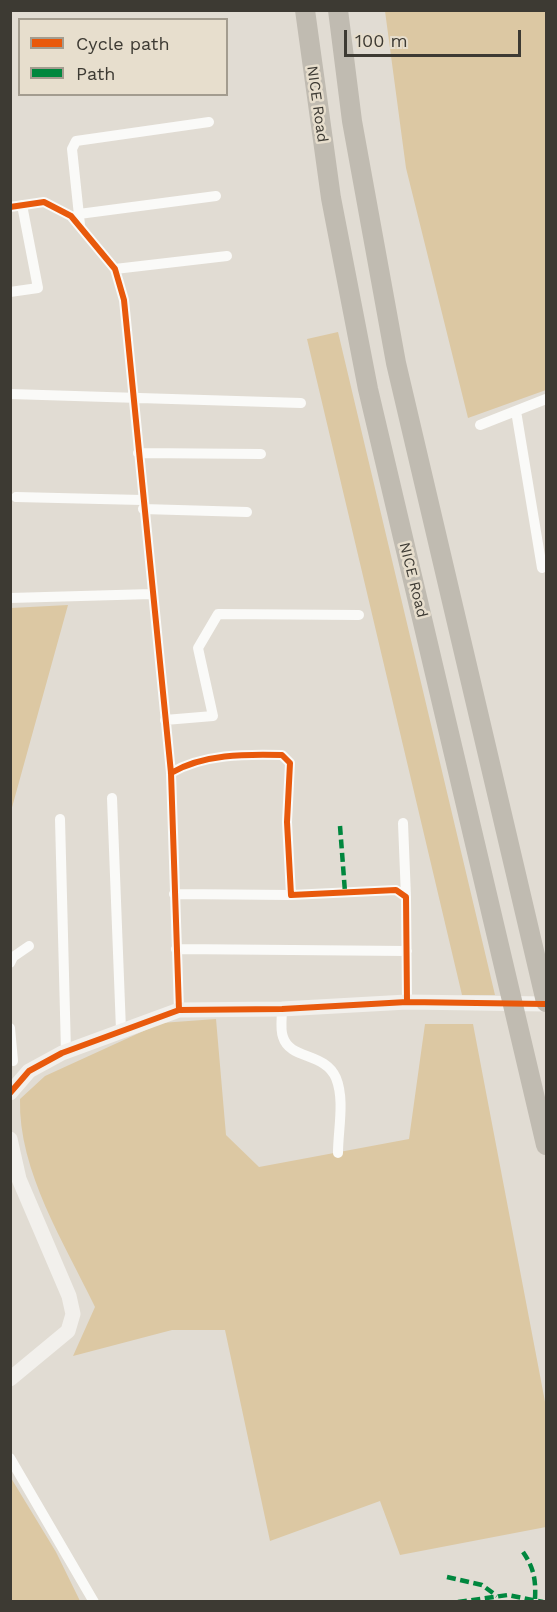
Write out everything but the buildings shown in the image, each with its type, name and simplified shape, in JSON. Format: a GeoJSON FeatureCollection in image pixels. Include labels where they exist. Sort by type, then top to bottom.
{"type":"FeatureCollection","features":[{"type":"Feature","properties":{"kind":"highway","name":"NICE Road"},"geometry":{"type":"LineString","coordinates":[[305,10],[331,198],[368,390],[546,1145]]}},
{"type":"Feature","properties":{"kind":"highway"},"geometry":{"type":"LineString","coordinates":[[338,10],[352,121],[396,363],[546,1003]]}},
{"type":"Feature","properties":{"kind":"street"},"geometry":{"type":"LineString","coordinates":[[179,1010],[171,772],[124,300],[115,269],[80,219],[72,149],[76,141],[209,122]]}},
{"type":"Feature","properties":{"kind":"street"},"geometry":{"type":"LineString","coordinates":[[10,292],[38,288],[16,206],[44,202],[80,219],[216,196]]}},
{"type":"Feature","properties":{"kind":"street"},"geometry":{"type":"LineString","coordinates":[[115,269],[227,256]]}},
{"type":"Feature","properties":{"kind":"street"},"geometry":{"type":"LineString","coordinates":[[10,394],[301,403]]}},
{"type":"Feature","properties":{"kind":"street"},"geometry":{"type":"LineString","coordinates":[[480,425],[546,399]]}},
{"type":"Feature","properties":{"kind":"street"},"geometry":{"type":"LineString","coordinates":[[516,411],[542,568]]}},
{"type":"Feature","properties":{"kind":"street"},"geometry":{"type":"LineString","coordinates":[[138,453],[261,454]]}},
{"type":"Feature","properties":{"kind":"street"},"geometry":{"type":"LineString","coordinates":[[16,497],[247,512]]}},
{"type":"Feature","properties":{"kind":"street"},"geometry":{"type":"LineString","coordinates":[[10,598],[152,594]]}},
{"type":"Feature","properties":{"kind":"street"},"geometry":{"type":"LineString","coordinates":[[165,720],[213,716],[198,648],[218,614],[359,615]]}},
{"type":"Feature","properties":{"kind":"street"},"geometry":{"type":"LineString","coordinates":[[171,772],[206,758],[282,755],[290,763],[287,822],[291,895]]}},
{"type":"Feature","properties":{"kind":"street"},"geometry":{"type":"LineString","coordinates":[[112,798],[121,1030]]}},
{"type":"Feature","properties":{"kind":"street"},"geometry":{"type":"LineString","coordinates":[[60,819],[66,1052]]}},
{"type":"Feature","properties":{"kind":"street"},"geometry":{"type":"LineString","coordinates":[[403,823],[407,1002]]}},
{"type":"Feature","properties":{"kind":"street"},"geometry":{"type":"LineString","coordinates":[[174,894],[291,895],[396,890],[406,897]]}},
{"type":"Feature","properties":{"kind":"street"},"geometry":{"type":"LineString","coordinates":[[10,963],[13,957],[29,946]]}},
{"type":"Feature","properties":{"kind":"street"},"geometry":{"type":"LineString","coordinates":[[176,949],[407,951]]}},
{"type":"Feature","properties":{"kind":"street"},"geometry":{"type":"LineString","coordinates":[[10,1093],[29,1071],[66,1052],[179,1010],[282,1010],[407,1002],[546,1003]]}},
{"type":"Feature","properties":{"kind":"street"},"geometry":{"type":"LineString","coordinates":[[282,1010],[282,1037],[288,1046],[296,1052],[320,1060],[331,1069],[336,1079],[340,1093],[338,1153]]}},
{"type":"Feature","properties":{"kind":"street"},"geometry":{"type":"LineString","coordinates":[[10,1028],[11,1061],[29,1071]]}},
{"type":"Feature","properties":{"kind":"street"},"geometry":{"type":"LineString","coordinates":[[10,1139],[19,1179],[69,1296],[73,1314],[68,1330],[10,1379]]}},
{"type":"Feature","properties":{"kind":"street"},"geometry":{"type":"LineString","coordinates":[[10,1458],[94,1602]]}},
{"type":"Feature","properties":{"kind":"shaded area"},"geometry":{"type":"Polygon","coordinates":[[[385,11],[546,11],[546,390],[468,418],[406,168],[385,11]]]}},
{"type":"Feature","properties":{"kind":"shaded area"},"geometry":{"type":"Polygon","coordinates":[[[338,332],[495,995],[462,995],[307,339],[338,332]]]}},
{"type":"Feature","properties":{"kind":"shaded area"},"geometry":{"type":"Polygon","coordinates":[[[68,605],[11,811],[11,608],[68,605]]]}},
{"type":"Feature","properties":{"kind":"shaded area"},"geometry":{"type":"Polygon","coordinates":[[[216,1019],[226,1135],[259,1167],[409,1139],[425,1024],[473,1024],[546,1407],[546,1527],[400,1555],[380,1501],[270,1541],[225,1330],[172,1330],[73,1356],[95,1307],[35,1180],[21,1126],[20,1099],[45,1076],[161,1023],[216,1019]]]}},
{"type":"Feature","properties":{"kind":"shaded area"},"geometry":{"type":"Polygon","coordinates":[[[11,1478],[56,1552],[80,1601],[11,1601],[11,1478]]]}},
{"type":"Feature","properties":{"kind":"marked path"},"geometry":{"type":"LineString","coordinates":[[340,826],[345,892]]}},
{"type":"Feature","properties":{"kind":"marked path"},"geometry":{"type":"LineString","coordinates":[[523,1552],[534,1574],[535,1599]]}},
{"type":"Feature","properties":{"kind":"marked path"},"geometry":{"type":"LineString","coordinates":[[447,1577],[482,1585],[497,1596]]}},
{"type":"Feature","properties":{"kind":"marked path"},"geometry":{"type":"LineString","coordinates":[[458,1602],[508,1595],[543,1602]]}},
{"type":"Feature","properties":{"kind":"cycle path"},"geometry":{"type":"LineString","coordinates":[[10,207],[44,202],[71,216],[115,269],[124,300],[171,773],[179,1010]]}},
{"type":"Feature","properties":{"kind":"cycle path"},"geometry":{"type":"LineString","coordinates":[[171,773],[197,762],[225,756],[282,755],[290,763],[287,822],[291,895],[396,890],[406,897],[407,1002]]}},
{"type":"Feature","properties":{"kind":"cycle path"},"geometry":{"type":"LineString","coordinates":[[10,1093],[29,1071],[62,1053],[179,1010],[282,1009],[407,1002],[546,1004]]}}]}
